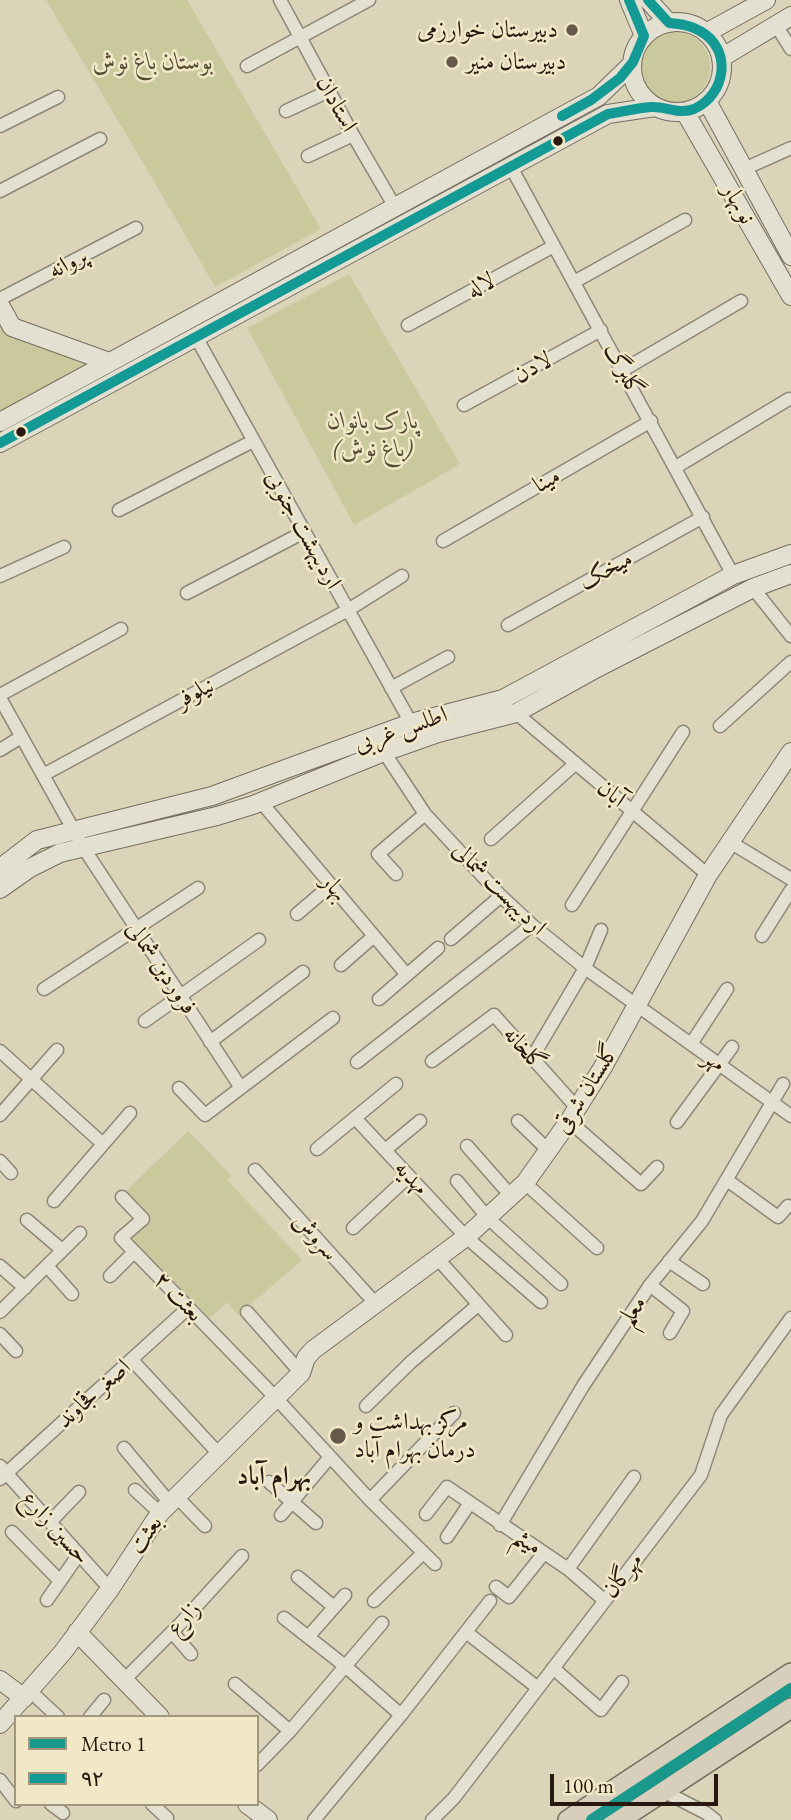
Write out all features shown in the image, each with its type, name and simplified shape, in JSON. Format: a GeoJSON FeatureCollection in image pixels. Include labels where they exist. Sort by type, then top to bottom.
{"type":"FeatureCollection","features":[{"type":"Feature","properties":{"kind":"main road"},"geometry":{"type":"LineString","coordinates":[[568,1820],[597,1810],[699,1735],[791,1673]]}},
{"type":"Feature","properties":{"kind":"main road"},"geometry":{"type":"LineString","coordinates":[[620,1820],[791,1708]]}},
{"type":"Feature","properties":{"kind":"main road"},"geometry":{"type":"LineString","coordinates":[[658,1795],[640,1794],[639,1790],[682,1761],[699,1735]]}},
{"type":"Feature","properties":{"kind":"street","name":"استادان"},"geometry":{"type":"LineString","coordinates":[[280,0],[395,207]]}},
{"type":"Feature","properties":{"kind":"street"},"geometry":{"type":"LineString","coordinates":[[247,66],[369,0]]}},
{"type":"Feature","properties":{"kind":"street"},"geometry":{"type":"LineString","coordinates":[[629,0],[644,37]]}},
{"type":"Feature","properties":{"kind":"street"},"geometry":{"type":"LineString","coordinates":[[648,0],[669,23]]}},
{"type":"Feature","properties":{"kind":"street"},"geometry":{"type":"LineString","coordinates":[[706,33],[766,0]]}},
{"type":"Feature","properties":{"kind":"street"},"geometry":{"type":"LineString","coordinates":[[721,58],[784,20],[791,49]]}},
{"type":"Feature","properties":{"kind":"street"},"geometry":{"type":"LineString","coordinates":[[669,23],[695,26],[706,33],[716,44],[721,58],[722,74],[717,89],[707,101],[685,112],[669,112],[655,107],[642,96],[634,81],[632,64],[636,49],[644,37],[669,23]]}},
{"type":"Feature","properties":{"kind":"street"},"geometry":{"type":"LineString","coordinates":[[0,422],[599,96],[632,64]]}},
{"type":"Feature","properties":{"kind":"street"},"geometry":{"type":"LineString","coordinates":[[286,111],[329,90]]}},
{"type":"Feature","properties":{"kind":"street"},"geometry":{"type":"LineString","coordinates":[[0,126],[58,97]]}},
{"type":"Feature","properties":{"kind":"street","name":"نوبهار"},"geometry":{"type":"LineString","coordinates":[[707,101],[791,256]]}},
{"type":"Feature","properties":{"kind":"street"},"geometry":{"type":"LineString","coordinates":[[0,443],[608,114],[655,107]]}},
{"type":"Feature","properties":{"kind":"street","name":"نوبهار"},"geometry":{"type":"LineString","coordinates":[[685,112],[791,296]]}},
{"type":"Feature","properties":{"kind":"street"},"geometry":{"type":"LineString","coordinates":[[308,156],[353,135]]}},
{"type":"Feature","properties":{"kind":"street"},"geometry":{"type":"LineString","coordinates":[[0,191],[100,139]]}},
{"type":"Feature","properties":{"kind":"street"},"geometry":{"type":"LineString","coordinates":[[744,169],[791,148]]}},
{"type":"Feature","properties":{"kind":"street","name":"گلبرگ"},"geometry":{"type":"LineString","coordinates":[[511,167],[733,575]]}},
{"type":"Feature","properties":{"kind":"street"},"geometry":{"type":"LineString","coordinates":[[574,282],[685,220]]}},
{"type":"Feature","properties":{"kind":"street","name":"پروانه"},"geometry":{"type":"LineString","coordinates":[[0,299],[136,228]]}},
{"type":"Feature","properties":{"kind":"street","name":"لاله"},"geometry":{"type":"LineString","coordinates":[[408,326],[554,246]]}},
{"type":"Feature","properties":{"kind":"street"},"geometry":{"type":"LineString","coordinates":[[623,370],[741,301]]}},
{"type":"Feature","properties":{"kind":"street"},"geometry":{"type":"LineString","coordinates":[[0,306],[12,327],[109,362]]}},
{"type":"Feature","properties":{"kind":"street","name":"لادن"},"geometry":{"type":"LineString","coordinates":[[464,405],[601,330]]}},
{"type":"Feature","properties":{"kind":"street","name":"اردیبهشت جنوبی"},"geometry":{"type":"LineString","coordinates":[[195,337],[411,723]]}},
{"type":"Feature","properties":{"kind":"street"},"geometry":{"type":"LineString","coordinates":[[676,467],[789,399]]}},
{"type":"Feature","properties":{"kind":"street","name":"مینا"},"geometry":{"type":"LineString","coordinates":[[443,541],[651,421]]}},
{"type":"Feature","properties":{"kind":"street"},"geometry":{"type":"LineString","coordinates":[[119,510],[253,442]]}},
{"type":"Feature","properties":{"kind":"street","name":"میخک"},"geometry":{"type":"LineString","coordinates":[[508,625],[703,517]]}},
{"type":"Feature","properties":{"kind":"street"},"geometry":{"type":"LineString","coordinates":[[187,593],[304,532]]}},
{"type":"Feature","properties":{"kind":"street"},"geometry":{"type":"LineString","coordinates":[[0,576],[64,547]]}},
{"type":"Feature","properties":{"kind":"street","name":"اطلس غربی"},"geometry":{"type":"LineString","coordinates":[[0,873],[7,863],[37,840],[212,796],[411,723],[503,698],[733,575],[791,554]]}},
{"type":"Feature","properties":{"kind":"street","name":"اطلس غربی"},"geometry":{"type":"LineString","coordinates":[[0,889],[60,853],[217,816],[261,802],[384,752],[439,733],[516,713],[753,587],[791,574]]}},
{"type":"Feature","properties":{"kind":"street","name":"نیلوفر"},"geometry":{"type":"LineString","coordinates":[[43,775],[348,610],[402,576]]}},
{"type":"Feature","properties":{"kind":"street"},"geometry":{"type":"LineString","coordinates":[[753,587],[791,636]]}},
{"type":"Feature","properties":{"kind":"street"},"geometry":{"type":"LineString","coordinates":[[0,696],[121,629]]}},
{"type":"Feature","properties":{"kind":"street"},"geometry":{"type":"LineString","coordinates":[[391,688],[449,657]]}},
{"type":"Feature","properties":{"kind":"street"},"geometry":{"type":"LineString","coordinates":[[720,726],[791,662]]}},
{"type":"Feature","properties":{"kind":"street","name":"فروردین شمالی"},"geometry":{"type":"LineString","coordinates":[[0,696],[73,831],[241,1088]]}},
{"type":"Feature","properties":{"kind":"street","name":"آبان"},"geometry":{"type":"LineString","coordinates":[[516,713],[708,875]]}},
{"type":"Feature","properties":{"kind":"street"},"geometry":{"type":"LineString","coordinates":[[572,905],[683,732]]}},
{"type":"Feature","properties":{"kind":"street"},"geometry":{"type":"LineString","coordinates":[[0,750],[21,737]]}},
{"type":"Feature","properties":{"kind":"street","name":"اردیبهست شمالی"},"geometry":{"type":"LineString","coordinates":[[384,752],[425,814],[501,896],[585,968],[637,1005]]}},
{"type":"Feature","properties":{"kind":"street","name":"گلستان شرقی"},"geometry":{"type":"LineString","coordinates":[[304,1366],[333,1333],[466,1237],[525,1183],[573,1115],[708,875],[791,752]]}},
{"type":"Feature","properties":{"kind":"street"},"geometry":{"type":"LineString","coordinates":[[491,839],[575,764]]}},
{"type":"Feature","properties":{"kind":"street","name":"بهار"},"geometry":{"type":"LineString","coordinates":[[261,802],[407,975]]}},
{"type":"Feature","properties":{"kind":"street"},"geometry":{"type":"LineString","coordinates":[[396,874],[378,854],[425,814]]}},
{"type":"Feature","properties":{"kind":"street"},"geometry":{"type":"LineString","coordinates":[[730,842],[791,879]]}},
{"type":"Feature","properties":{"kind":"street"},"geometry":{"type":"LineString","coordinates":[[297,915],[331,885]]}},
{"type":"Feature","properties":{"kind":"street"},"geometry":{"type":"LineString","coordinates":[[44,989],[198,888]]}},
{"type":"Feature","properties":{"kind":"street"},"geometry":{"type":"LineString","coordinates":[[762,936],[791,890]]}},
{"type":"Feature","properties":{"kind":"street"},"geometry":{"type":"LineString","coordinates":[[451,939],[501,896]]}},
{"type":"Feature","properties":{"kind":"street"},"geometry":{"type":"LineString","coordinates":[[357,1062],[532,925]]}},
{"type":"Feature","properties":{"kind":"street"},"geometry":{"type":"LineString","coordinates":[[533,1058],[585,968],[601,930]]}},
{"type":"Feature","properties":{"kind":"street"},"geometry":{"type":"LineString","coordinates":[[341,965],[374,936]]}},
{"type":"Feature","properties":{"kind":"street"},"geometry":{"type":"LineString","coordinates":[[145,1021],[259,940]]}},
{"type":"Feature","properties":{"kind":"street"},"geometry":{"type":"LineString","coordinates":[[379,999],[438,948]]}},
{"type":"Feature","properties":{"kind":"street"},"geometry":{"type":"LineString","coordinates":[[211,1042],[303,972]]}},
{"type":"Feature","properties":{"kind":"street"},"geometry":{"type":"LineString","coordinates":[[691,1044],[727,989]]}},
{"type":"Feature","properties":{"kind":"street","name":"مهر"},"geometry":{"type":"LineString","coordinates":[[637,1005],[791,1116]]}},
{"type":"Feature","properties":{"kind":"street","name":"گلخانه"},"geometry":{"type":"LineString","coordinates":[[432,1061],[494,1015],[533,1058],[573,1115],[641,1184],[657,1167]]}},
{"type":"Feature","properties":{"kind":"street"},"geometry":{"type":"LineString","coordinates":[[178,1088],[205,1115],[333,1018]]}},
{"type":"Feature","properties":{"kind":"street"},"geometry":{"type":"LineString","coordinates":[[677,1122],[732,1047]]}},
{"type":"Feature","properties":{"kind":"street"},"geometry":{"type":"LineString","coordinates":[[0,1115],[57,1050]]}},
{"type":"Feature","properties":{"kind":"street"},"geometry":{"type":"LineString","coordinates":[[0,1051],[103,1144]]}},
{"type":"Feature","properties":{"kind":"street"},"geometry":{"type":"LineString","coordinates":[[317,1149],[396,1084]]}},
{"type":"Feature","properties":{"kind":"street","name":"معلم"},"geometry":{"type":"LineString","coordinates":[[500,1525],[583,1386],[650,1285],[702,1221],[783,1084]]}},
{"type":"Feature","properties":{"kind":"street"},"geometry":{"type":"LineString","coordinates":[[54,1201],[130,1113]]}},
{"type":"Feature","properties":{"kind":"street","name":"مهدیه"},"geometry":{"type":"LineString","coordinates":[[355,1118],[466,1237]]}},
{"type":"Feature","properties":{"kind":"street"},"geometry":{"type":"LineString","coordinates":[[385,1150],[420,1121]]}},
{"type":"Feature","properties":{"kind":"street"},"geometry":{"type":"LineString","coordinates":[[518,1121],[548,1150]]}},
{"type":"Feature","properties":{"kind":"street"},"geometry":{"type":"LineString","coordinates":[[467,1146],[512,1197]]}},
{"type":"Feature","properties":{"kind":"street"},"geometry":{"type":"LineString","coordinates":[[0,1161],[11,1173]]}},
{"type":"Feature","properties":{"kind":"street","name":"سروش"},"geometry":{"type":"LineString","coordinates":[[255,1170],[376,1303]]}},
{"type":"Feature","properties":{"kind":"street"},"geometry":{"type":"LineString","coordinates":[[353,1228],[409,1176]]}},
{"type":"Feature","properties":{"kind":"street"},"geometry":{"type":"LineString","coordinates":[[727,1180],[778,1217],[788,1206]]}},
{"type":"Feature","properties":{"kind":"street"},"geometry":{"type":"LineString","coordinates":[[457,1181],[488,1219],[561,1284]]}},
{"type":"Feature","properties":{"kind":"street"},"geometry":{"type":"LineString","coordinates":[[525,1183],[597,1248]]}},
{"type":"Feature","properties":{"kind":"street","name":"بعثت ۲"},"geometry":{"type":"LineString","coordinates":[[122,1197],[143,1219],[121,1238],[276,1398],[370,1500],[435,1564]]}},
{"type":"Feature","properties":{"kind":"street"},"geometry":{"type":"LineString","coordinates":[[26,1220],[62,1251]]}},
{"type":"Feature","properties":{"kind":"street"},"geometry":{"type":"LineString","coordinates":[[0,1312],[80,1233]]}},
{"type":"Feature","properties":{"kind":"street"},"geometry":{"type":"LineString","coordinates":[[466,1237],[541,1302]]}},
{"type":"Feature","properties":{"kind":"street"},"geometry":{"type":"LineString","coordinates":[[110,1276],[134,1252]]}},
{"type":"Feature","properties":{"kind":"street"},"geometry":{"type":"LineString","coordinates":[[437,1258],[506,1335]]}},
{"type":"Feature","properties":{"kind":"street"},"geometry":{"type":"LineString","coordinates":[[669,1261],[703,1284]]}},
{"type":"Feature","properties":{"kind":"street"},"geometry":{"type":"LineString","coordinates":[[0,1266],[25,1287]]}},
{"type":"Feature","properties":{"kind":"street"},"geometry":{"type":"LineString","coordinates":[[47,1266],[72,1294]]}},
{"type":"Feature","properties":{"kind":"street"},"geometry":{"type":"LineString","coordinates":[[650,1285],[683,1311],[670,1333]]}},
{"type":"Feature","properties":{"kind":"street"},"geometry":{"type":"LineString","coordinates":[[366,1406],[411,1362],[478,1305]]}},
{"type":"Feature","properties":{"kind":"street","name":"اصغر قجاوند"},"geometry":{"type":"LineString","coordinates":[[2,1473],[188,1308]]}},
{"type":"Feature","properties":{"kind":"street"},"geometry":{"type":"LineString","coordinates":[[247,1312],[304,1366]]}},
{"type":"Feature","properties":{"kind":"street","name":"مهرگان"},"geometry":{"type":"LineString","coordinates":[[432,1820],[454,1798],[701,1475],[714,1443],[721,1415],[791,1318]]}},
{"type":"Feature","properties":{"kind":"street"},"geometry":{"type":"LineString","coordinates":[[0,1334],[16,1351]]}},
{"type":"Feature","properties":{"kind":"street"},"geometry":{"type":"LineString","coordinates":[[131,1360],[219,1454]]}},
{"type":"Feature","properties":{"kind":"street","name":"بعثت"},"geometry":{"type":"LineString","coordinates":[[0,1724],[78,1632],[169,1504],[276,1398],[304,1366]]}},
{"type":"Feature","properties":{"kind":"street"},"geometry":{"type":"LineString","coordinates":[[370,1500],[454,1413]]}},
{"type":"Feature","properties":{"kind":"street"},"geometry":{"type":"LineString","coordinates":[[124,1448],[169,1504]]}},
{"type":"Feature","properties":{"kind":"street"},"geometry":{"type":"LineString","coordinates":[[281,1515],[330,1457]]}},
{"type":"Feature","properties":{"kind":"street","name":"حسین زارع"},"geometry":{"type":"LineString","coordinates":[[2,1473],[110,1589]]}},
{"type":"Feature","properties":{"kind":"street"},"geometry":{"type":"LineString","coordinates":[[568,1569],[634,1476]]}},
{"type":"Feature","properties":{"kind":"street"},"geometry":{"type":"LineString","coordinates":[[269,1482],[316,1523]]}},
{"type":"Feature","properties":{"kind":"street","name":"میثم"},"geometry":{"type":"LineString","coordinates":[[426,1514],[447,1487],[568,1569],[604,1600]]}},
{"type":"Feature","properties":{"kind":"street"},"geometry":{"type":"LineString","coordinates":[[135,1490],[169,1504],[205,1526]]}},
{"type":"Feature","properties":{"kind":"street"},"geometry":{"type":"LineString","coordinates":[[50,1522],[79,1492]]}},
{"type":"Feature","properties":{"kind":"street"},"geometry":{"type":"LineString","coordinates":[[447,1537],[470,1503]]}},
{"type":"Feature","properties":{"kind":"street"},"geometry":{"type":"LineString","coordinates":[[12,1532],[60,1581]]}},
{"type":"Feature","properties":{"kind":"street"},"geometry":{"type":"LineString","coordinates":[[374,1601],[423,1553]]}},
{"type":"Feature","properties":{"kind":"street"},"geometry":{"type":"LineString","coordinates":[[496,1587],[509,1597],[544,1553]]}},
{"type":"Feature","properties":{"kind":"street"},"geometry":{"type":"LineString","coordinates":[[47,1600],[79,1554]]}},
{"type":"Feature","properties":{"kind":"street","name":"زارع"},"geometry":{"type":"LineString","coordinates":[[124,1680],[173,1632],[242,1556]]}},
{"type":"Feature","properties":{"kind":"street"},"geometry":{"type":"LineString","coordinates":[[298,1577],[334,1607]]}},
{"type":"Feature","properties":{"kind":"street"},"geometry":{"type":"LineString","coordinates":[[308,1637],[345,1595]]}},
{"type":"Feature","properties":{"kind":"street"},"geometry":{"type":"LineString","coordinates":[[314,1820],[491,1601]]}},
{"type":"Feature","properties":{"kind":"street"},"geometry":{"type":"LineString","coordinates":[[284,1618],[401,1715]]}},
{"type":"Feature","properties":{"kind":"street"},"geometry":{"type":"LineString","coordinates":[[259,1763],[290,1731],[382,1623]]}},
{"type":"Feature","properties":{"kind":"street"},"geometry":{"type":"LineString","coordinates":[[78,1632],[158,1715]]}},
{"type":"Feature","properties":{"kind":"street"},"geometry":{"type":"LineString","coordinates":[[173,1632],[191,1654]]}},
{"type":"Feature","properties":{"kind":"street"},"geometry":{"type":"LineString","coordinates":[[466,1632],[538,1688]]}},
{"type":"Feature","properties":{"kind":"street"},"geometry":{"type":"LineString","coordinates":[[553,1668],[601,1710],[622,1682]]}},
{"type":"Feature","properties":{"kind":"street"},"geometry":{"type":"LineString","coordinates":[[0,1680],[55,1715]]}},
{"type":"Feature","properties":{"kind":"street"},"geometry":{"type":"LineString","coordinates":[[235,1684],[290,1731]]}},
{"type":"Feature","properties":{"kind":"street"},"geometry":{"type":"LineString","coordinates":[[92,1715],[104,1700]]}},
{"type":"Feature","properties":{"kind":"street"},"geometry":{"type":"LineString","coordinates":[[0,1780],[14,1798]]}},
{"type":"Feature","properties":{"kind":"street"},"geometry":{"type":"LineString","coordinates":[[658,1795],[706,1813],[715,1820]]}},
{"type":"Feature","properties":{"kind":"street"},"geometry":{"type":"LineString","coordinates":[[54,1806],[63,1813]]}},
{"type":"Feature","properties":{"kind":"street"},"geometry":{"type":"LineString","coordinates":[[154,1806],[166,1819]]}},
{"type":"Feature","properties":{"kind":"street"},"geometry":{"type":"LineString","coordinates":[[250,1806],[268,1820]]}},
{"type":"Feature","properties":{"kind":"green space","name":"بوستان باغ نوش"},"geometry":{"type":"Polygon","coordinates":[[[46,0],[187,0],[321,229],[215,287],[46,0]]]}},
{"type":"Feature","properties":{"kind":"green space"},"geometry":{"type":"Polygon","coordinates":[[[674,31],[694,37],[704,47],[710,67],[704,87],[694,97],[674,103],[654,97],[644,87],[638,67],[644,47],[654,37],[674,31]]]}},
{"type":"Feature","properties":{"kind":"green space","name":"پارک بانوان (باغ نوش)"},"geometry":{"type":"Polygon","coordinates":[[[349,274],[460,464],[354,525],[247,328],[349,274]]]}},
{"type":"Feature","properties":{"kind":"green space"},"geometry":{"type":"Polygon","coordinates":[[[0,318],[91,362],[0,413],[0,318]]]}},
{"type":"Feature","properties":{"kind":"green space"},"geometry":{"type":"Polygon","coordinates":[[[188,1131],[232,1176],[227,1180],[302,1260],[238,1315],[227,1302],[210,1318],[131,1238],[151,1218],[126,1191],[188,1131]]]}},
{"type":"Feature","properties":{"kind":"metro line","name":"1"},"geometry":{"type":"LineString","coordinates":[[592,1820],[791,1689]]}},
{"type":"Feature","properties":{"kind":"transit line","name":"۹۲"},"geometry":{"type":"LineString","coordinates":[[562,116],[591,100],[620,78],[633,62],[644,36],[629,0]]}},
{"type":"Feature","properties":{"kind":"transit line","name":"۹۲"},"geometry":{"type":"LineString","coordinates":[[0,443],[608,114],[651,107],[688,111],[705,102],[719,83],[721,60],[717,49],[711,39],[696,29],[669,23],[648,0]]}},
{"type":"Feature","properties":{"kind":"place","name":"دبیرستان خوارزمی"},"geometry":{"type":"Point","coordinates":[572,30]}},
{"type":"Feature","properties":{"kind":"place","name":"دبیرستان منیر"},"geometry":{"type":"Point","coordinates":[452,62]}},
{"type":"Feature","properties":{"kind":"place","name":"مرکز بهداشت و درمان بهرام آباد"},"geometry":{"type":"Point","coordinates":[338,1436]}},
{"type":"Feature","properties":{"kind":"district","name":"بهرام آباد"},"geometry":{"type":"Point","coordinates":[274,1477]}}]}
